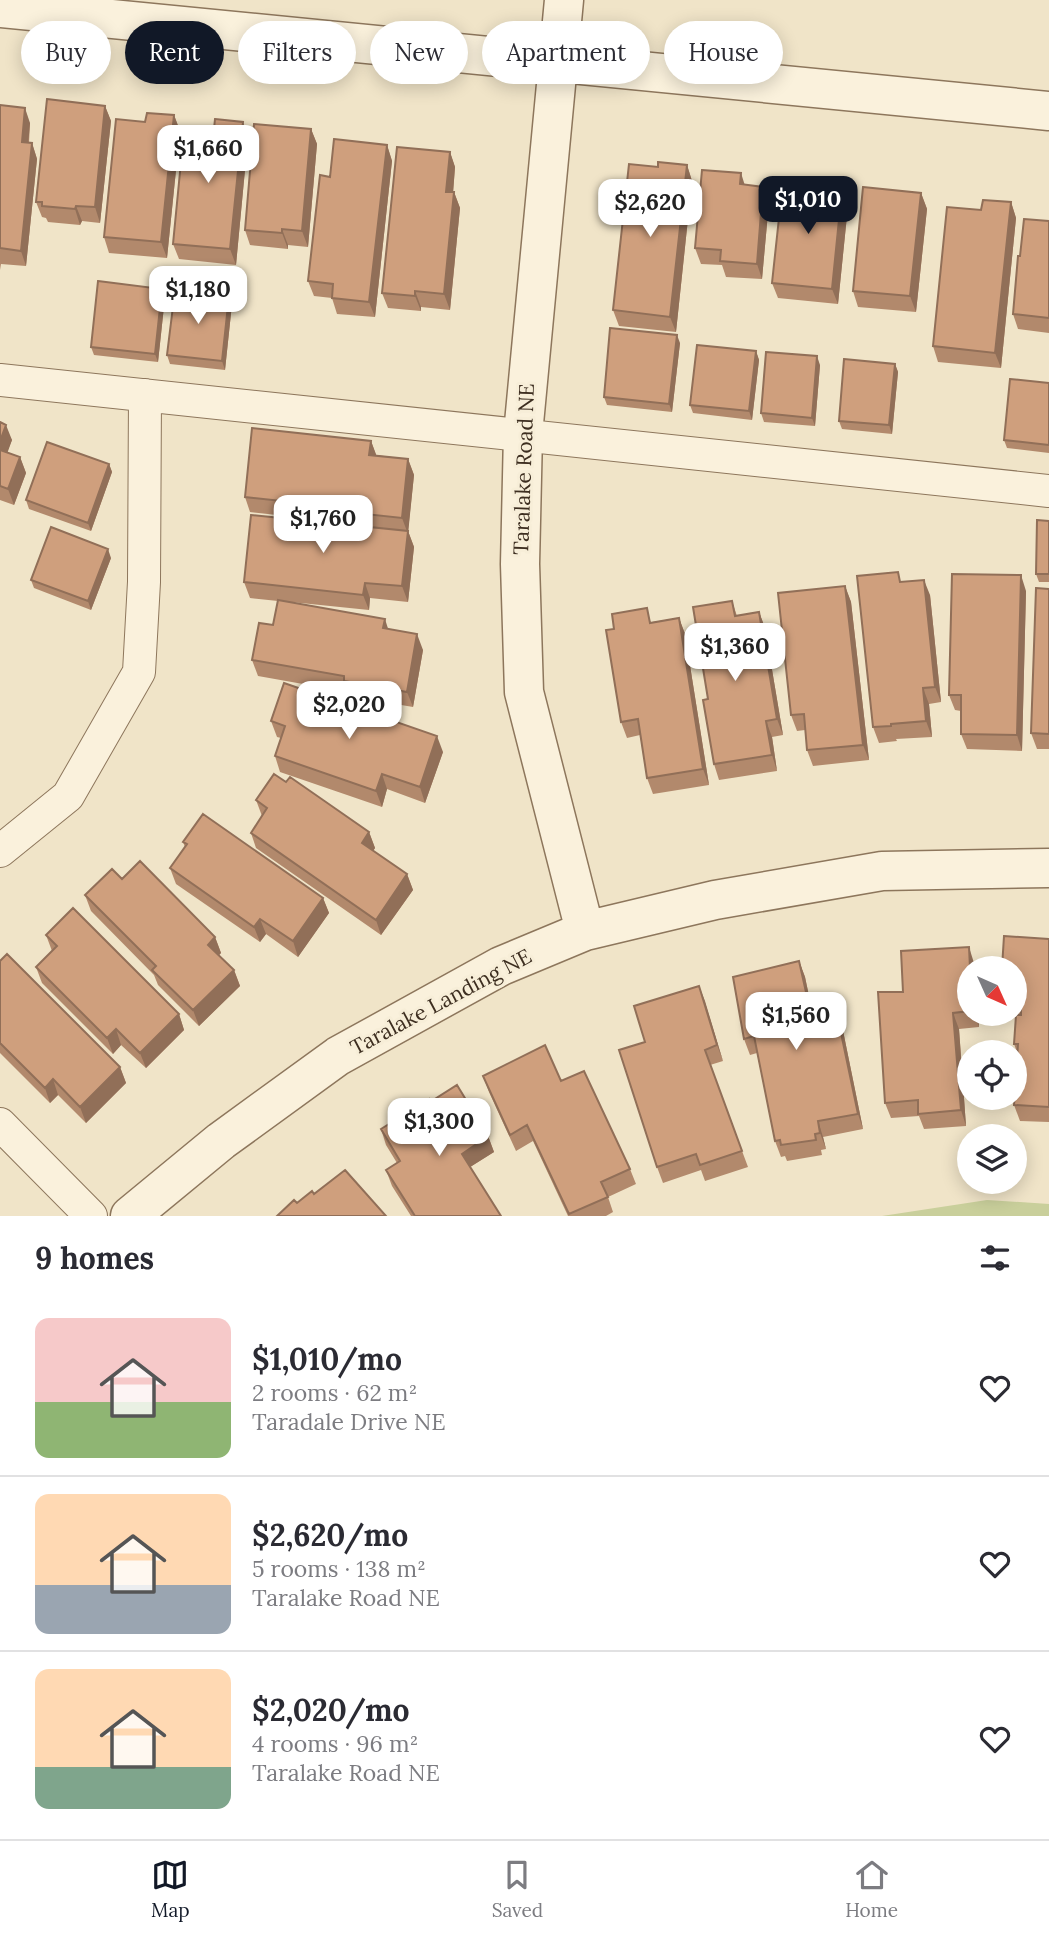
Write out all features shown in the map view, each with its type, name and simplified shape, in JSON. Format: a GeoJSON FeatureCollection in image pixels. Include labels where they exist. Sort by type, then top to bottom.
{"type":"FeatureCollection","features":[{"type":"Feature","properties":{"kind":"street","name":"Taralake Road NE"},"geometry":{"type":"LineString","coordinates":[[562,21],[564,0]]}},
{"type":"Feature","properties":{"kind":"street"},"geometry":{"type":"LineString","coordinates":[[0,8],[482,55]]}},
{"type":"Feature","properties":{"kind":"street"},"geometry":{"type":"LineString","coordinates":[[650,71],[1049,111]]}},
{"type":"Feature","properties":{"kind":"street","name":"Taralake Road NE"},"geometry":{"type":"LineString","coordinates":[[555,84],[523,434],[520,564],[524,692],[585,931]]}},
{"type":"Feature","properties":{"kind":"street","name":"Taralake Landing NE"},"geometry":{"type":"LineString","coordinates":[[130,1216],[221,1141],[338,1056],[501,967],[585,931],[715,900],[881,871],[1049,867]]}},
{"type":"Feature","properties":{"kind":"lane"},"geometry":{"type":"LineString","coordinates":[[0,380],[1049,491]]}},
{"type":"Feature","properties":{"kind":"lane"},"geometry":{"type":"LineString","coordinates":[[0,851],[68,796],[139,672],[144,582],[145,395]]}},
{"type":"Feature","properties":{"kind":"lane"},"geometry":{"type":"LineString","coordinates":[[0,1124],[91,1216]]}},
{"type":"Feature","properties":{"kind":"green space"},"geometry":{"type":"Polygon","coordinates":[[[987,1200],[1049,1204],[1049,1216],[882,1216],[987,1200]]]}},
{"type":"Feature","properties":{"kind":"building"},"geometry":{"type":"Polygon","coordinates":[[[47,99],[105,106],[95,207],[76,206],[75,209],[42,206],[42,202],[36,202],[47,99]]]}},
{"type":"Feature","properties":{"kind":"building"},"geometry":{"type":"Polygon","coordinates":[[[0,105],[25,108],[22,142],[32,143],[21,251],[0,248],[0,105]]]}},
{"type":"Feature","properties":{"kind":"building"},"geometry":{"type":"Polygon","coordinates":[[[147,113],[174,115],[161,242],[104,237],[116,119],[145,122],[147,113]]]}},
{"type":"Feature","properties":{"kind":"building"},"geometry":{"type":"Polygon","coordinates":[[[215,119],[243,122],[230,249],[173,244],[184,131],[191,127],[214,129],[215,119]]]}},
{"type":"Feature","properties":{"kind":"building"},"geometry":{"type":"Polygon","coordinates":[[[254,124],[311,129],[302,231],[282,229],[282,233],[245,230],[254,124]]]}},
{"type":"Feature","properties":{"kind":"building"},"geometry":{"type":"Polygon","coordinates":[[[334,139],[387,145],[369,302],[332,298],[333,284],[308,281],[320,175],[330,177],[334,139]]]}},
{"type":"Feature","properties":{"kind":"building"},"geometry":{"type":"Polygon","coordinates":[[[397,147],[450,152],[446,192],[454,192],[444,294],[415,291],[415,296],[382,293],[397,147]]]}},
{"type":"Feature","properties":{"kind":"building"},"geometry":{"type":"Polygon","coordinates":[[[658,162],[687,165],[670,317],[613,310],[629,164],[658,167],[658,162]]]}},
{"type":"Feature","properties":{"kind":"building"},"geometry":{"type":"Polygon","coordinates":[[[702,170],[741,173],[740,184],[763,187],[757,264],[720,261],[721,250],[695,248],[702,170]]]}},
{"type":"Feature","properties":{"kind":"building"},"geometry":{"type":"Polygon","coordinates":[[[819,178],[843,180],[832,289],[772,283],[782,190],[818,193],[819,178]]]}},
{"type":"Feature","properties":{"kind":"building"},"geometry":{"type":"Polygon","coordinates":[[[863,187],[921,193],[910,296],[853,291],[863,187]]]}},
{"type":"Feature","properties":{"kind":"building"},"geometry":{"type":"Polygon","coordinates":[[[983,200],[1011,202],[995,353],[933,346],[947,207],[981,210],[983,200]]]}},
{"type":"Feature","properties":{"kind":"building"},"geometry":{"type":"Polygon","coordinates":[[[1024,219],[1049,221],[1049,318],[1013,314],[1024,219]]]}},
{"type":"Feature","properties":{"kind":"building"},"geometry":{"type":"Polygon","coordinates":[[[98,281],[162,289],[155,354],[91,347],[98,281]]]}},
{"type":"Feature","properties":{"kind":"building"},"geometry":{"type":"Polygon","coordinates":[[[175,290],[229,296],[222,361],[167,355],[175,290]]]}},
{"type":"Feature","properties":{"kind":"building"},"geometry":{"type":"Polygon","coordinates":[[[610,328],[677,335],[669,404],[604,397],[610,328]]]}},
{"type":"Feature","properties":{"kind":"building"},"geometry":{"type":"Polygon","coordinates":[[[697,345],[756,351],[749,411],[690,405],[697,345]]]}},
{"type":"Feature","properties":{"kind":"building"},"geometry":{"type":"Polygon","coordinates":[[[766,352],[817,356],[812,418],[761,413],[766,352]]]}},
{"type":"Feature","properties":{"kind":"building"},"geometry":{"type":"Polygon","coordinates":[[[844,359],[895,364],[889,425],[839,421],[844,359]]]}},
{"type":"Feature","properties":{"kind":"building"},"geometry":{"type":"Polygon","coordinates":[[[1010,379],[1049,383],[1049,445],[1004,440],[1010,379]]]}},
{"type":"Feature","properties":{"kind":"building"},"geometry":{"type":"Polygon","coordinates":[[[0,422],[6,425],[0,441],[0,422]]]}},
{"type":"Feature","properties":{"kind":"building"},"geometry":{"type":"Polygon","coordinates":[[[252,428],[371,441],[369,455],[408,459],[402,518],[346,512],[347,508],[245,497],[252,428]]]}},
{"type":"Feature","properties":{"kind":"building"},"geometry":{"type":"Polygon","coordinates":[[[47,442],[109,464],[88,523],[26,500],[47,442]]]}},
{"type":"Feature","properties":{"kind":"building"},"geometry":{"type":"Polygon","coordinates":[[[0,450],[20,457],[8,489],[0,486],[0,450]]]}},
{"type":"Feature","properties":{"kind":"building"},"geometry":{"type":"Polygon","coordinates":[[[251,515],[408,531],[402,586],[365,583],[363,595],[244,582],[251,515]]]}},
{"type":"Feature","properties":{"kind":"building"},"geometry":{"type":"Polygon","coordinates":[[[1037,520],[1049,521],[1049,574],[1036,574],[1037,520]]]}},
{"type":"Feature","properties":{"kind":"building"},"geometry":{"type":"Polygon","coordinates":[[[51,527],[108,549],[88,601],[31,580],[51,527]]]}},
{"type":"Feature","properties":{"kind":"building"},"geometry":{"type":"Polygon","coordinates":[[[898,572],[900,582],[924,580],[935,687],[923,688],[926,721],[873,727],[857,576],[898,572]]]}},
{"type":"Feature","properties":{"kind":"building"},"geometry":{"type":"Polygon","coordinates":[[[952,574],[1021,575],[1017,735],[961,734],[961,695],[949,695],[952,574]]]}},
{"type":"Feature","properties":{"kind":"building"},"geometry":{"type":"Polygon","coordinates":[[[845,586],[863,745],[807,750],[804,714],[791,715],[778,593],[845,586]]]}},
{"type":"Feature","properties":{"kind":"building"},"geometry":{"type":"Polygon","coordinates":[[[1036,588],[1049,589],[1049,734],[1031,733],[1036,588]]]}},
{"type":"Feature","properties":{"kind":"building"},"geometry":{"type":"Polygon","coordinates":[[[278,600],[385,619],[383,628],[417,634],[407,692],[344,681],[344,676],[252,660],[259,623],[273,625],[278,600]]]}},
{"type":"Feature","properties":{"kind":"building"},"geometry":{"type":"Polygon","coordinates":[[[732,601],[735,616],[759,612],[777,719],[766,721],[772,755],[714,764],[703,700],[708,699],[693,607],[732,601]]]}},
{"type":"Feature","properties":{"kind":"building"},"geometry":{"type":"Polygon","coordinates":[[[647,608],[650,623],[679,618],[703,769],[647,778],[638,719],[621,722],[606,630],[614,629],[612,614],[647,608]]]}},
{"type":"Feature","properties":{"kind":"building"},"geometry":{"type":"Polygon","coordinates":[[[284,683],[437,736],[420,787],[382,774],[376,791],[275,756],[285,726],[271,721],[284,683]]]}},
{"type":"Feature","properties":{"kind":"building"},"geometry":{"type":"Polygon","coordinates":[[[274,774],[286,782],[290,777],[369,832],[362,843],[407,874],[376,920],[251,833],[267,808],[256,800],[274,774]]]}},
{"type":"Feature","properties":{"kind":"building"},"geometry":{"type":"Polygon","coordinates":[[[203,814],[323,898],[293,941],[260,919],[254,927],[170,868],[187,844],[183,842],[203,814]]]}},
{"type":"Feature","properties":{"kind":"building"},"geometry":{"type":"Polygon","coordinates":[[[140,861],[215,937],[208,945],[234,970],[193,1010],[152,970],[156,966],[85,895],[112,869],[122,879],[140,861]]]}},
{"type":"Feature","properties":{"kind":"building"},"geometry":{"type":"Polygon","coordinates":[[[73,908],[179,1014],[140,1053],[116,1029],[107,1038],[36,967],[57,946],[46,935],[73,908]]]}},
{"type":"Feature","properties":{"kind":"building"},"geometry":{"type":"Polygon","coordinates":[[[1004,936],[1049,939],[1049,1107],[1027,1106],[1027,1040],[1014,1040],[1015,1026],[1027,1026],[1027,956],[1003,956],[1004,936]]]}},
{"type":"Feature","properties":{"kind":"building"},"geometry":{"type":"Polygon","coordinates":[[[969,947],[969,956],[957,956],[957,1013],[953,1013],[957,1110],[961,1110],[918,1114],[918,1100],[885,1103],[878,992],[903,992],[901,951],[969,947]]]}},
{"type":"Feature","properties":{"kind":"building"},"geometry":{"type":"Polygon","coordinates":[[[7,954],[120,1067],[80,1107],[53,1079],[45,1088],[0,1043],[0,961],[7,954]]]}},
{"type":"Feature","properties":{"kind":"building"},"geometry":{"type":"Polygon","coordinates":[[[799,961],[808,1001],[833,995],[858,1114],[818,1121],[820,1133],[815,1134],[816,1140],[781,1145],[780,1140],[775,1141],[754,1036],[744,1039],[733,977],[799,961]]]}},
{"type":"Feature","properties":{"kind":"building"},"geometry":{"type":"Polygon","coordinates":[[[699,986],[717,1045],[705,1050],[742,1151],[700,1165],[696,1154],[657,1167],[619,1050],[645,1042],[634,1006],[699,986]]]}},
{"type":"Feature","properties":{"kind":"building"},"geometry":{"type":"Polygon","coordinates":[[[545,1045],[561,1081],[584,1071],[630,1169],[601,1182],[608,1197],[569,1214],[527,1125],[510,1135],[483,1076],[545,1045]]]}},
{"type":"Feature","properties":{"kind":"building"},"geometry":{"type":"Polygon","coordinates":[[[457,1085],[488,1136],[462,1154],[501,1216],[415,1216],[386,1170],[400,1161],[381,1129],[457,1085]]]}},
{"type":"Feature","properties":{"kind":"building"},"geometry":{"type":"Polygon","coordinates":[[[345,1170],[386,1216],[277,1216],[294,1200],[297,1203],[312,1191],[314,1194],[345,1170]]]}}]}
